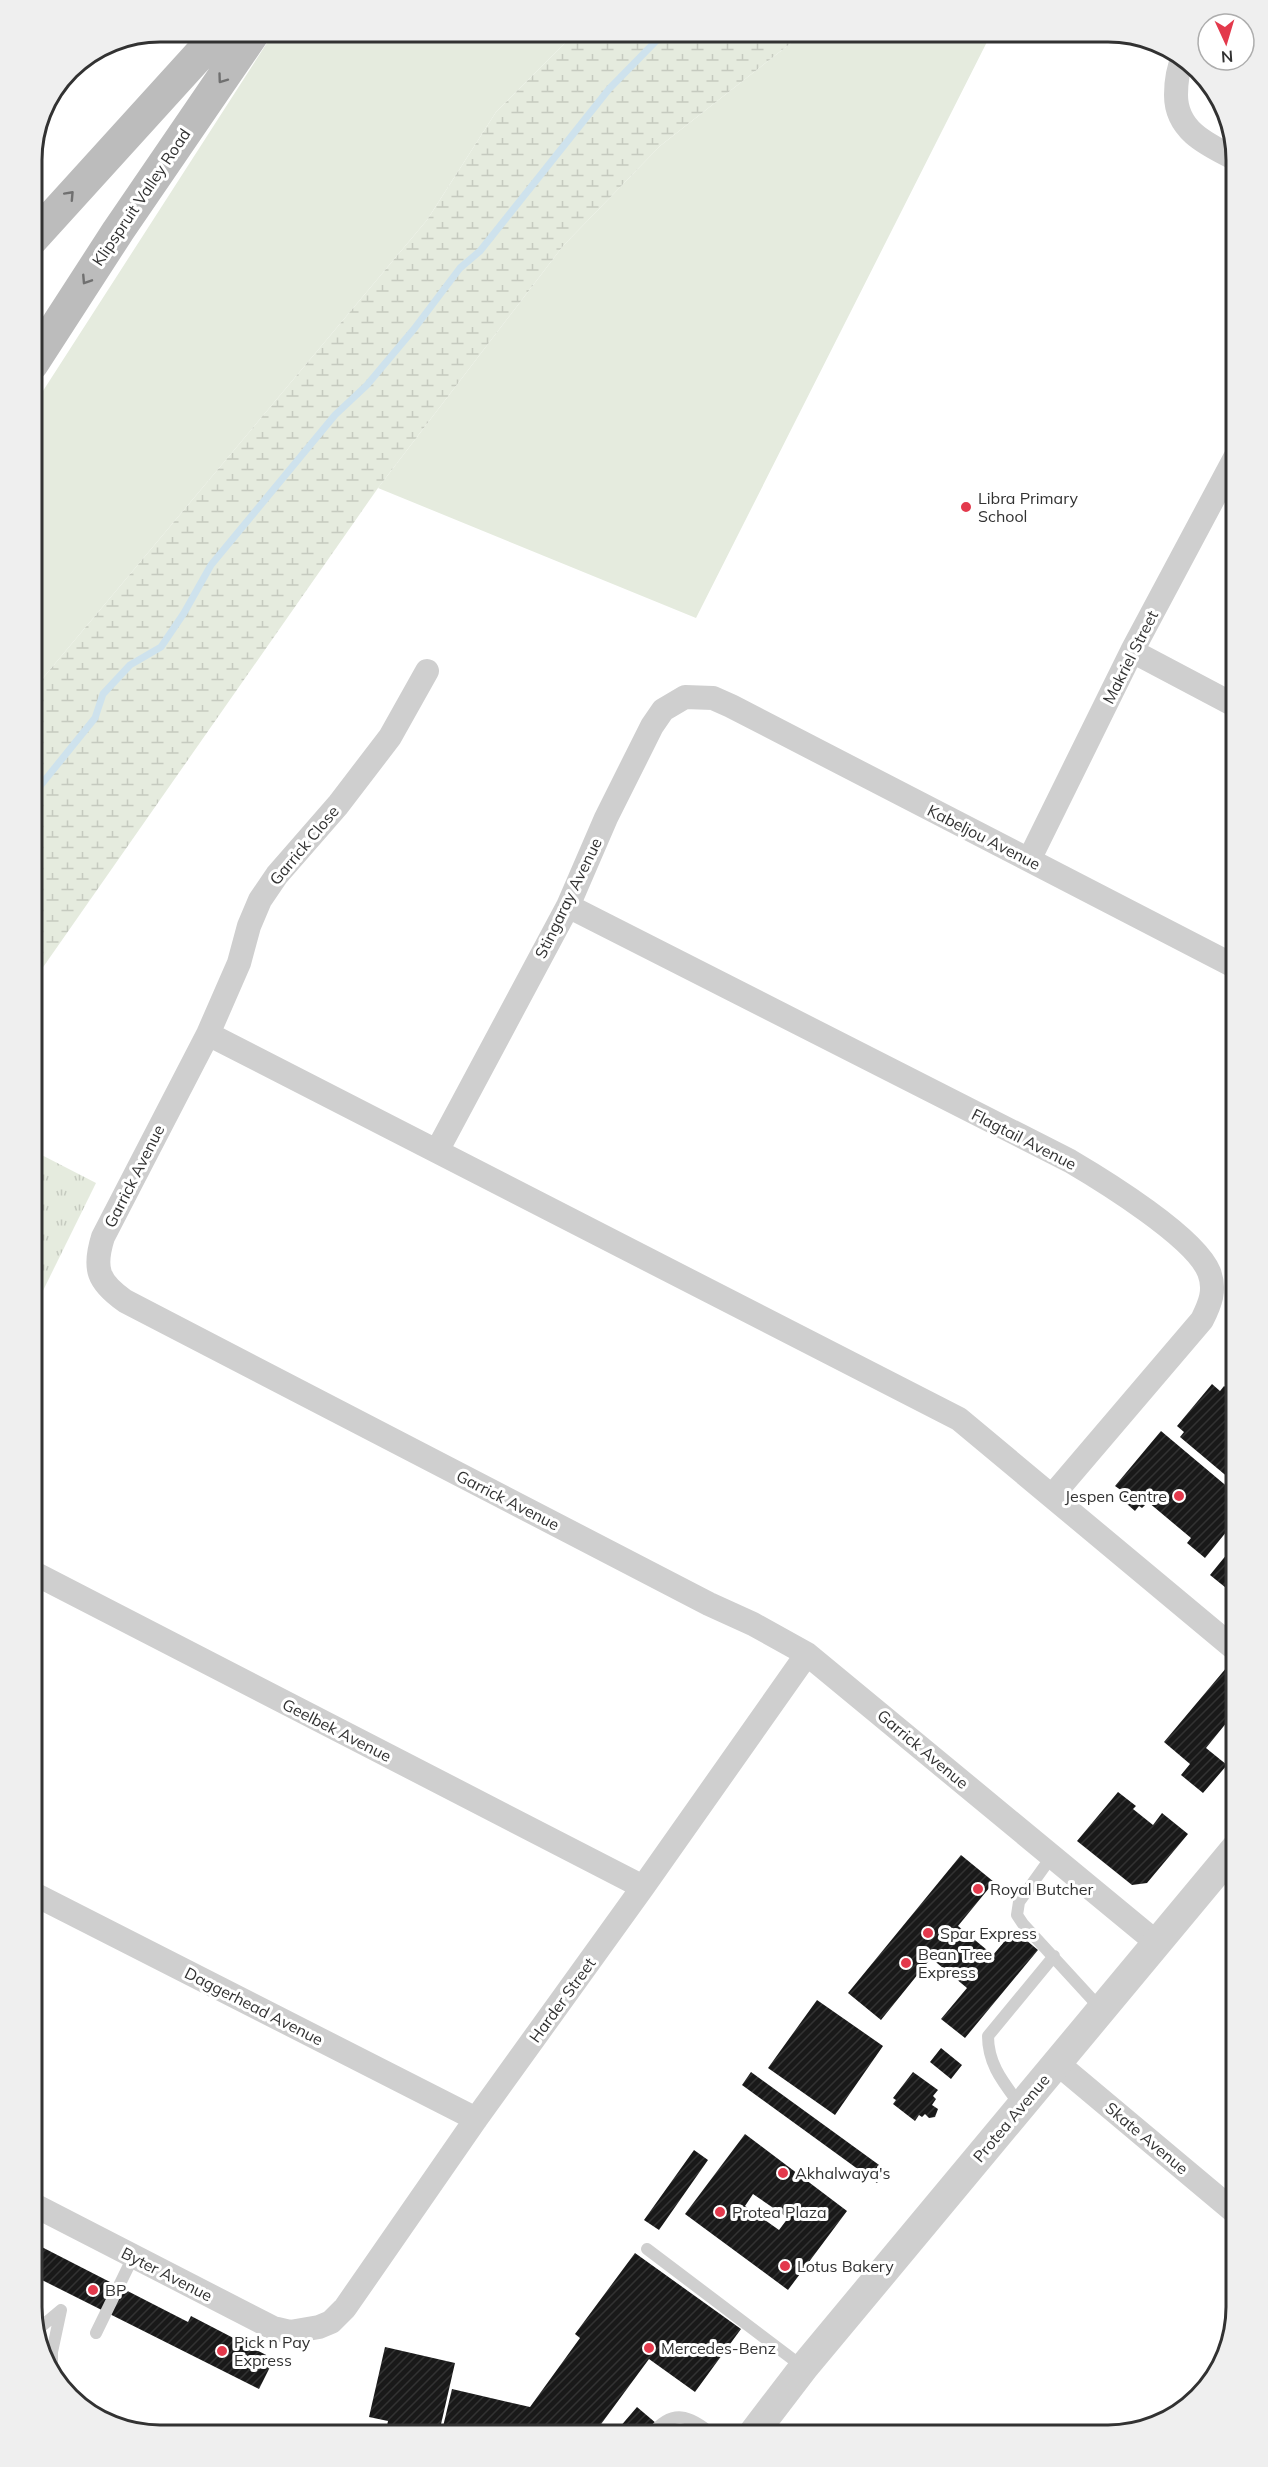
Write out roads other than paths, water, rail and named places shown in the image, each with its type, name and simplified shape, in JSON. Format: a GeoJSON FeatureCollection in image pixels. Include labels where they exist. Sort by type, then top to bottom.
{"type":"FeatureCollection","features":[{"type":"Feature","properties":{"kind":"main road"},"geometry":{"type":"LineString","coordinates":[[42,228],[211,42]]}},
{"type":"Feature","properties":{"kind":"main road","name":"Klipspruit Valley Road"},"geometry":{"type":"LineString","coordinates":[[42,349],[118,231],[247,42]]}},
{"type":"Feature","properties":{"kind":"street"},"geometry":{"type":"LineString","coordinates":[[1181,67],[1176,85],[1176,104],[1180,119],[1190,132],[1226,153]]}},
{"type":"Feature","properties":{"kind":"street","name":"Makriel Street"},"geometry":{"type":"LineString","coordinates":[[1029,860],[1132,651],[1226,475]]}},
{"type":"Feature","properties":{"kind":"street"},"geometry":{"type":"LineString","coordinates":[[1132,651],[1226,701]]}},
{"type":"Feature","properties":{"kind":"street","name":"Garrick Close"},"geometry":{"type":"LineString","coordinates":[[208,1034],[239,963],[249,926],[260,900],[277,875],[338,805],[390,737],[427,671]]}},
{"type":"Feature","properties":{"kind":"street","name":"Stingaray Avenue"},"geometry":{"type":"LineString","coordinates":[[437,1151],[568,906],[606,818],[652,726],[663,710],[685,697],[713,698],[731,706]]}},
{"type":"Feature","properties":{"kind":"street","name":"Kabeljou Avenue"},"geometry":{"type":"LineString","coordinates":[[731,706],[1226,962]]}},
{"type":"Feature","properties":{"kind":"street","name":"Flagtail Avenue"},"geometry":{"type":"LineString","coordinates":[[568,906],[1070,1161],[1128,1197],[1177,1235],[1202,1260],[1209,1272],[1213,1293],[1202,1320],[1052,1496]]}},
{"type":"Feature","properties":{"kind":"street"},"geometry":{"type":"LineString","coordinates":[[208,1034],[945,1410],[974,1430],[1226,1642]]}},
{"type":"Feature","properties":{"kind":"street","name":"Garrick Avenue"},"geometry":{"type":"LineString","coordinates":[[208,1034],[104,1237],[98,1254],[98,1266],[100,1276],[107,1288],[125,1301],[709,1604],[753,1624],[807,1654],[1157,1943]]}},
{"type":"Feature","properties":{"kind":"street","name":"Geelbek Avenue"},"geometry":{"type":"LineString","coordinates":[[42,1577],[643,1887]]}},
{"type":"Feature","properties":{"kind":"street","name":"Harder Street"},"geometry":{"type":"LineString","coordinates":[[306,2331],[331,2322],[345,2308],[807,1654]]}},
{"type":"Feature","properties":{"kind":"street","name":"Protea Avenue"},"geometry":{"type":"LineString","coordinates":[[760,2425],[795,2379],[1226,1860]]}},
{"type":"Feature","properties":{"kind":"street","name":"Daggerhead Avenue"},"geometry":{"type":"LineString","coordinates":[[42,1898],[476,2120]]}},
{"type":"Feature","properties":{"kind":"street","name":"Skate Avenue"},"geometry":{"type":"LineString","coordinates":[[1057,2063],[1226,2205]]}},
{"type":"Feature","properties":{"kind":"street","name":"Byter Avenue"},"geometry":{"type":"LineString","coordinates":[[42,2209],[273,2328],[290,2332],[306,2331]]}},
{"type":"Feature","properties":{"kind":"street","name":"Protea Avenue"},"geometry":{"type":"LineString","coordinates":[[748,2425],[795,2379]]}},
{"type":"Feature","properties":{"kind":"lane"},"geometry":{"type":"LineString","coordinates":[[1052,1856],[1018,1902],[1017,1915],[1101,2009]]}},
{"type":"Feature","properties":{"kind":"lane"},"geometry":{"type":"LineString","coordinates":[[1021,2106],[993,2066],[988,2050],[988,2036],[1054,1956]]}},
{"type":"Feature","properties":{"kind":"lane"},"geometry":{"type":"LineString","coordinates":[[647,2249],[795,2379]]}},
{"type":"Feature","properties":{"kind":"lane"},"geometry":{"type":"LineString","coordinates":[[96,2333],[133,2257]]}},
{"type":"Feature","properties":{"kind":"lane"},"geometry":{"type":"LineString","coordinates":[[43,2325],[61,2310],[52,2354]]}},
{"type":"Feature","properties":{"kind":"lane"},"geometry":{"type":"LineString","coordinates":[[659,2425],[668,2418],[679,2417],[701,2425]]}},
{"type":"Feature","properties":{"kind":"waterway"},"geometry":{"type":"LineString","coordinates":[[42,784],[95,718],[103,694],[130,665],[161,647],[184,613],[211,565],[335,415],[367,385],[414,329],[460,268],[480,251],[609,89],[655,42]]}},
{"type":"Feature","properties":{"kind":"place","name":"Libra Primary School"},"geometry":{"type":"Point","coordinates":[966,507]}},
{"type":"Feature","properties":{"kind":"place","name":"Jespen Centre"},"geometry":{"type":"Point","coordinates":[1179,1496]}},
{"type":"Feature","properties":{"kind":"place","name":"Royal Butcher"},"geometry":{"type":"Point","coordinates":[978,1889]}},
{"type":"Feature","properties":{"kind":"place","name":"Spar Express"},"geometry":{"type":"Point","coordinates":[928,1933]}},
{"type":"Feature","properties":{"kind":"place","name":"Bean Tree Express"},"geometry":{"type":"Point","coordinates":[906,1963]}},
{"type":"Feature","properties":{"kind":"place","name":"Akhalwaya's"},"geometry":{"type":"Point","coordinates":[783,2173]}},
{"type":"Feature","properties":{"kind":"place","name":"Protea Plaza"},"geometry":{"type":"Point","coordinates":[720,2212]}},
{"type":"Feature","properties":{"kind":"place","name":"Lotus Bakery"},"geometry":{"type":"Point","coordinates":[785,2266]}},
{"type":"Feature","properties":{"kind":"place","name":"BP"},"geometry":{"type":"Point","coordinates":[93,2290]}},
{"type":"Feature","properties":{"kind":"place","name":"Mercedes-Benz"},"geometry":{"type":"Point","coordinates":[649,2348]}},
{"type":"Feature","properties":{"kind":"place","name":"Pick n Pay Express"},"geometry":{"type":"Point","coordinates":[222,2351]}}]}
